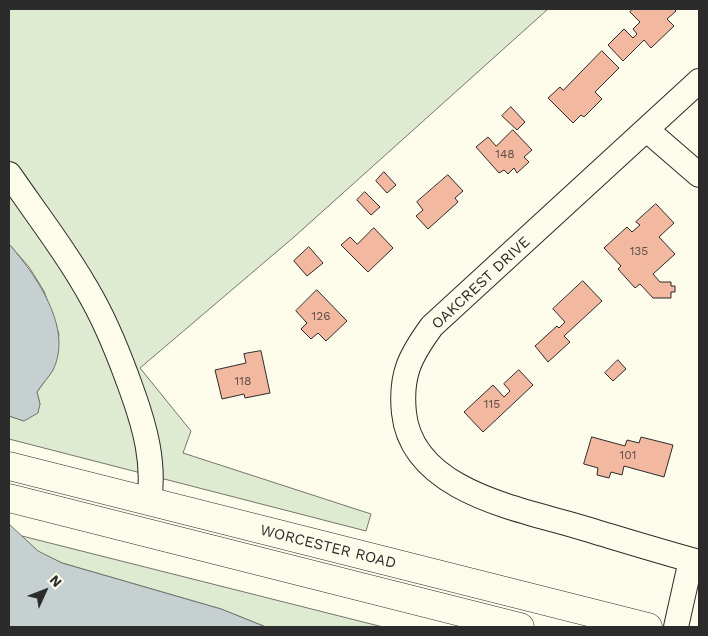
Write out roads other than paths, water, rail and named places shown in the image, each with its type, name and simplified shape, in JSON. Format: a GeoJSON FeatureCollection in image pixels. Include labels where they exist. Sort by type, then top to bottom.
{"type":"FeatureCollection","features":[{"type":"Feature","properties":{"kind":"highway","name":"WORCESTER ROAD"},"geometry":{"type":"LineString","coordinates":[[9,466],[648,627]]}},
{"type":"Feature","properties":{"kind":"highway","name":"WORCESTER ROAD"},"geometry":{"type":"LineString","coordinates":[[9,498],[520,627]]}},
{"type":"Feature","properties":{"kind":"street","name":"OAKCREST DRIVE"},"geometry":{"type":"LineString","coordinates":[[695,561],[508,506],[454,484],[424,460],[413,443],[405,424],[403,402],[404,381],[409,361],[432,326],[648,130],[699,81]]}},
{"type":"Feature","properties":{"kind":"street"},"geometry":{"type":"LineString","coordinates":[[648,130],[699,175]]}},
{"type":"Feature","properties":{"kind":"street"},"geometry":{"type":"LineString","coordinates":[[9,174],[78,274],[94,301],[120,359],[136,402],[149,448],[152,484],[149,502]]}},
{"type":"Feature","properties":{"kind":"street"},"geometry":{"type":"LineString","coordinates":[[676,627],[695,561]]}}]}
